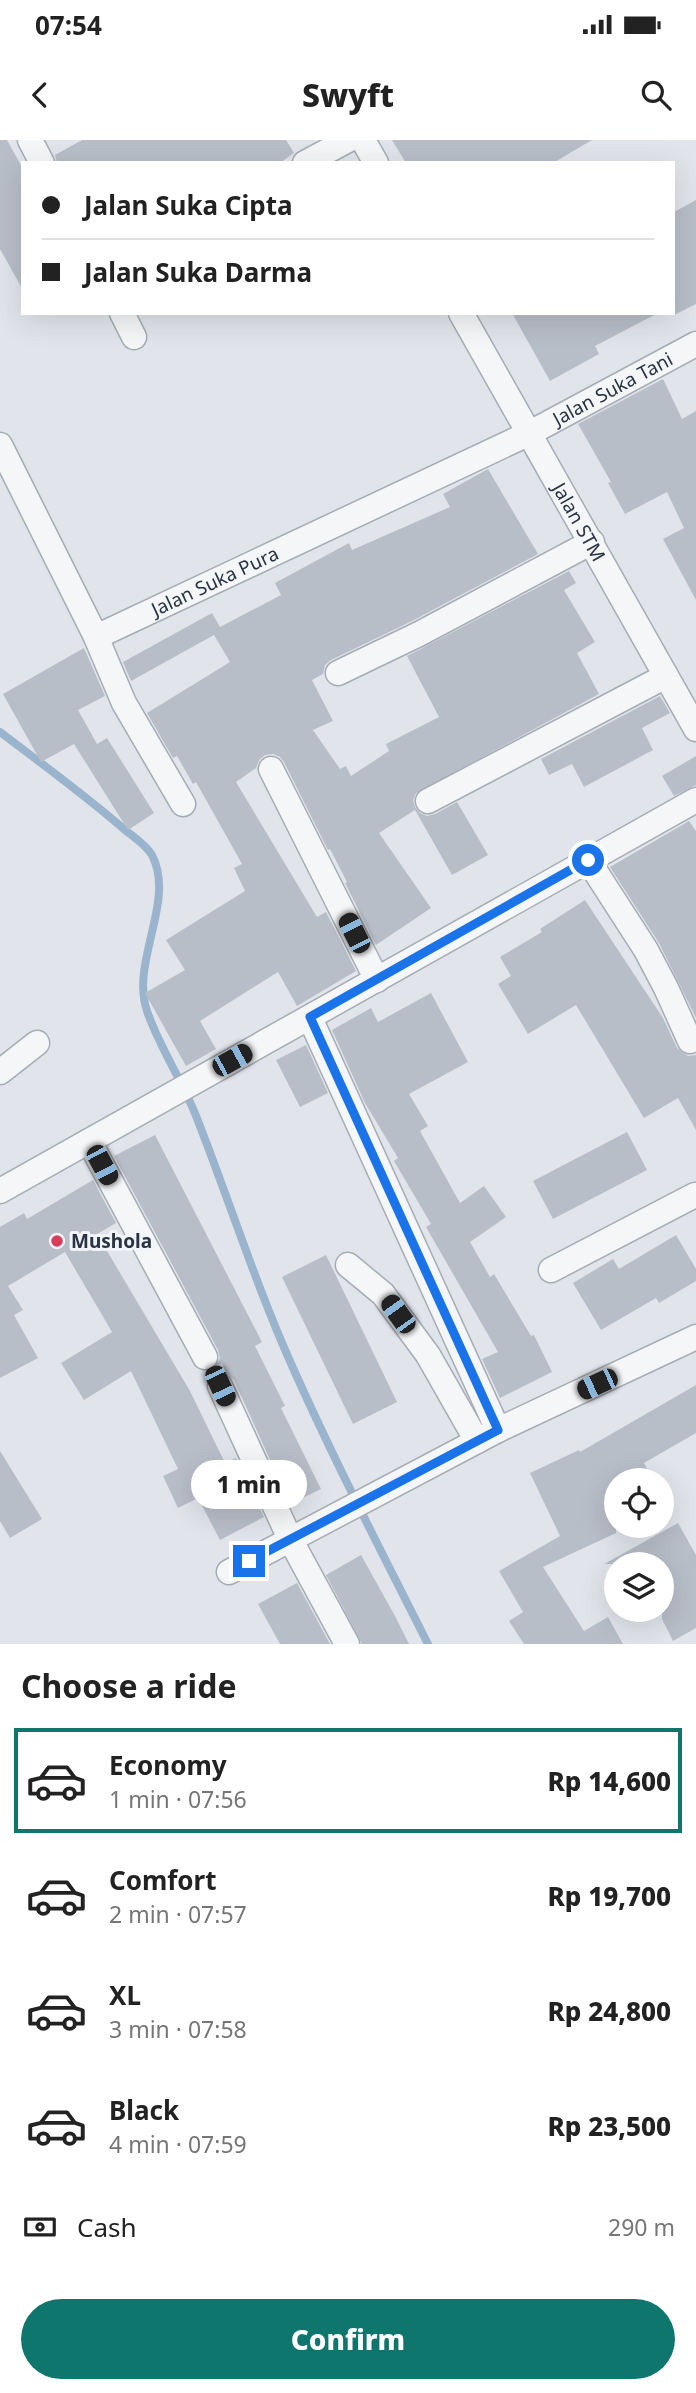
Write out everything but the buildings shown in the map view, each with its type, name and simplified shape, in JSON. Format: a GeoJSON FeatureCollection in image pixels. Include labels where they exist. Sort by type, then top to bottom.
{"type":"FeatureCollection","features":[{"type":"Feature","properties":{"kind":"street"},"geometry":{"type":"LineString","coordinates":[[30,140],[41,161]]}},
{"type":"Feature","properties":{"kind":"street"},"geometry":{"type":"LineString","coordinates":[[310,161],[348,140]]}},
{"type":"Feature","properties":{"kind":"street"},"geometry":{"type":"LineString","coordinates":[[363,140],[375,161]]}},
{"type":"Feature","properties":{"kind":"street"},"geometry":{"type":"LineString","coordinates":[[123,315],[134,337]]}},
{"type":"Feature","properties":{"kind":"street","name":"Jalan STM"},"geometry":{"type":"LineString","coordinates":[[462,315],[696,729]]}},
{"type":"Feature","properties":{"kind":"street","name":"Jalan Suka Tani"},"geometry":{"type":"LineString","coordinates":[[530,433],[696,344]]}},
{"type":"Feature","properties":{"kind":"street","name":"Jalan Suka Pura"},"geometry":{"type":"LineString","coordinates":[[96,637],[530,433]]}},
{"type":"Feature","properties":{"kind":"street"},"geometry":{"type":"LineString","coordinates":[[0,445],[8,482],[96,637],[124,703],[183,804]]}},
{"type":"Feature","properties":{"kind":"street"},"geometry":{"type":"LineString","coordinates":[[338,673],[419,634],[592,542]]}},
{"type":"Feature","properties":{"kind":"street"},"geometry":{"type":"LineString","coordinates":[[428,801],[666,676]]}},
{"type":"Feature","properties":{"kind":"street"},"geometry":{"type":"LineString","coordinates":[[271,769],[377,980]]}},
{"type":"Feature","properties":{"kind":"street"},"geometry":{"type":"LineString","coordinates":[[0,1191],[696,800]]}},
{"type":"Feature","properties":{"kind":"street"},"geometry":{"type":"LineString","coordinates":[[588,860],[646,950],[690,1041]]}},
{"type":"Feature","properties":{"kind":"street"},"geometry":{"type":"LineString","coordinates":[[310,1017],[487,1436]]}},
{"type":"Feature","properties":{"kind":"street"},"geometry":{"type":"LineString","coordinates":[[0,1072],[37,1043]]}},
{"type":"Feature","properties":{"kind":"street"},"geometry":{"type":"LineString","coordinates":[[89,1142],[205,1357]]}},
{"type":"Feature","properties":{"kind":"street"},"geometry":{"type":"LineString","coordinates":[[551,1270],[696,1195]]}},
{"type":"Feature","properties":{"kind":"street"},"geometry":{"type":"LineString","coordinates":[[348,1265],[383,1294],[487,1436]]}},
{"type":"Feature","properties":{"kind":"street"},"geometry":{"type":"LineString","coordinates":[[229,1572],[487,1436],[696,1337]]}},
{"type":"Feature","properties":{"kind":"street"},"geometry":{"type":"LineString","coordinates":[[220,1386],[289,1539],[347,1644]]}},
{"type":"Feature","properties":{"kind":"waterway"},"geometry":{"type":"LineString","coordinates":[[0,732],[140,841],[152,855],[158,873],[159,892],[144,972],[143,992],[147,1011],[192,1107],[293,1368],[342,1473],[428,1644]]}},
{"type":"Feature","properties":{"kind":"place","name":"Mushola"},"geometry":{"type":"Point","coordinates":[57,1241]}},
{"type":"Feature","properties":{"kind":"route"},"geometry":{"type":"LineString","coordinates":[[249,1561],[498,1430],[310,1017],[588,860]]}}]}
